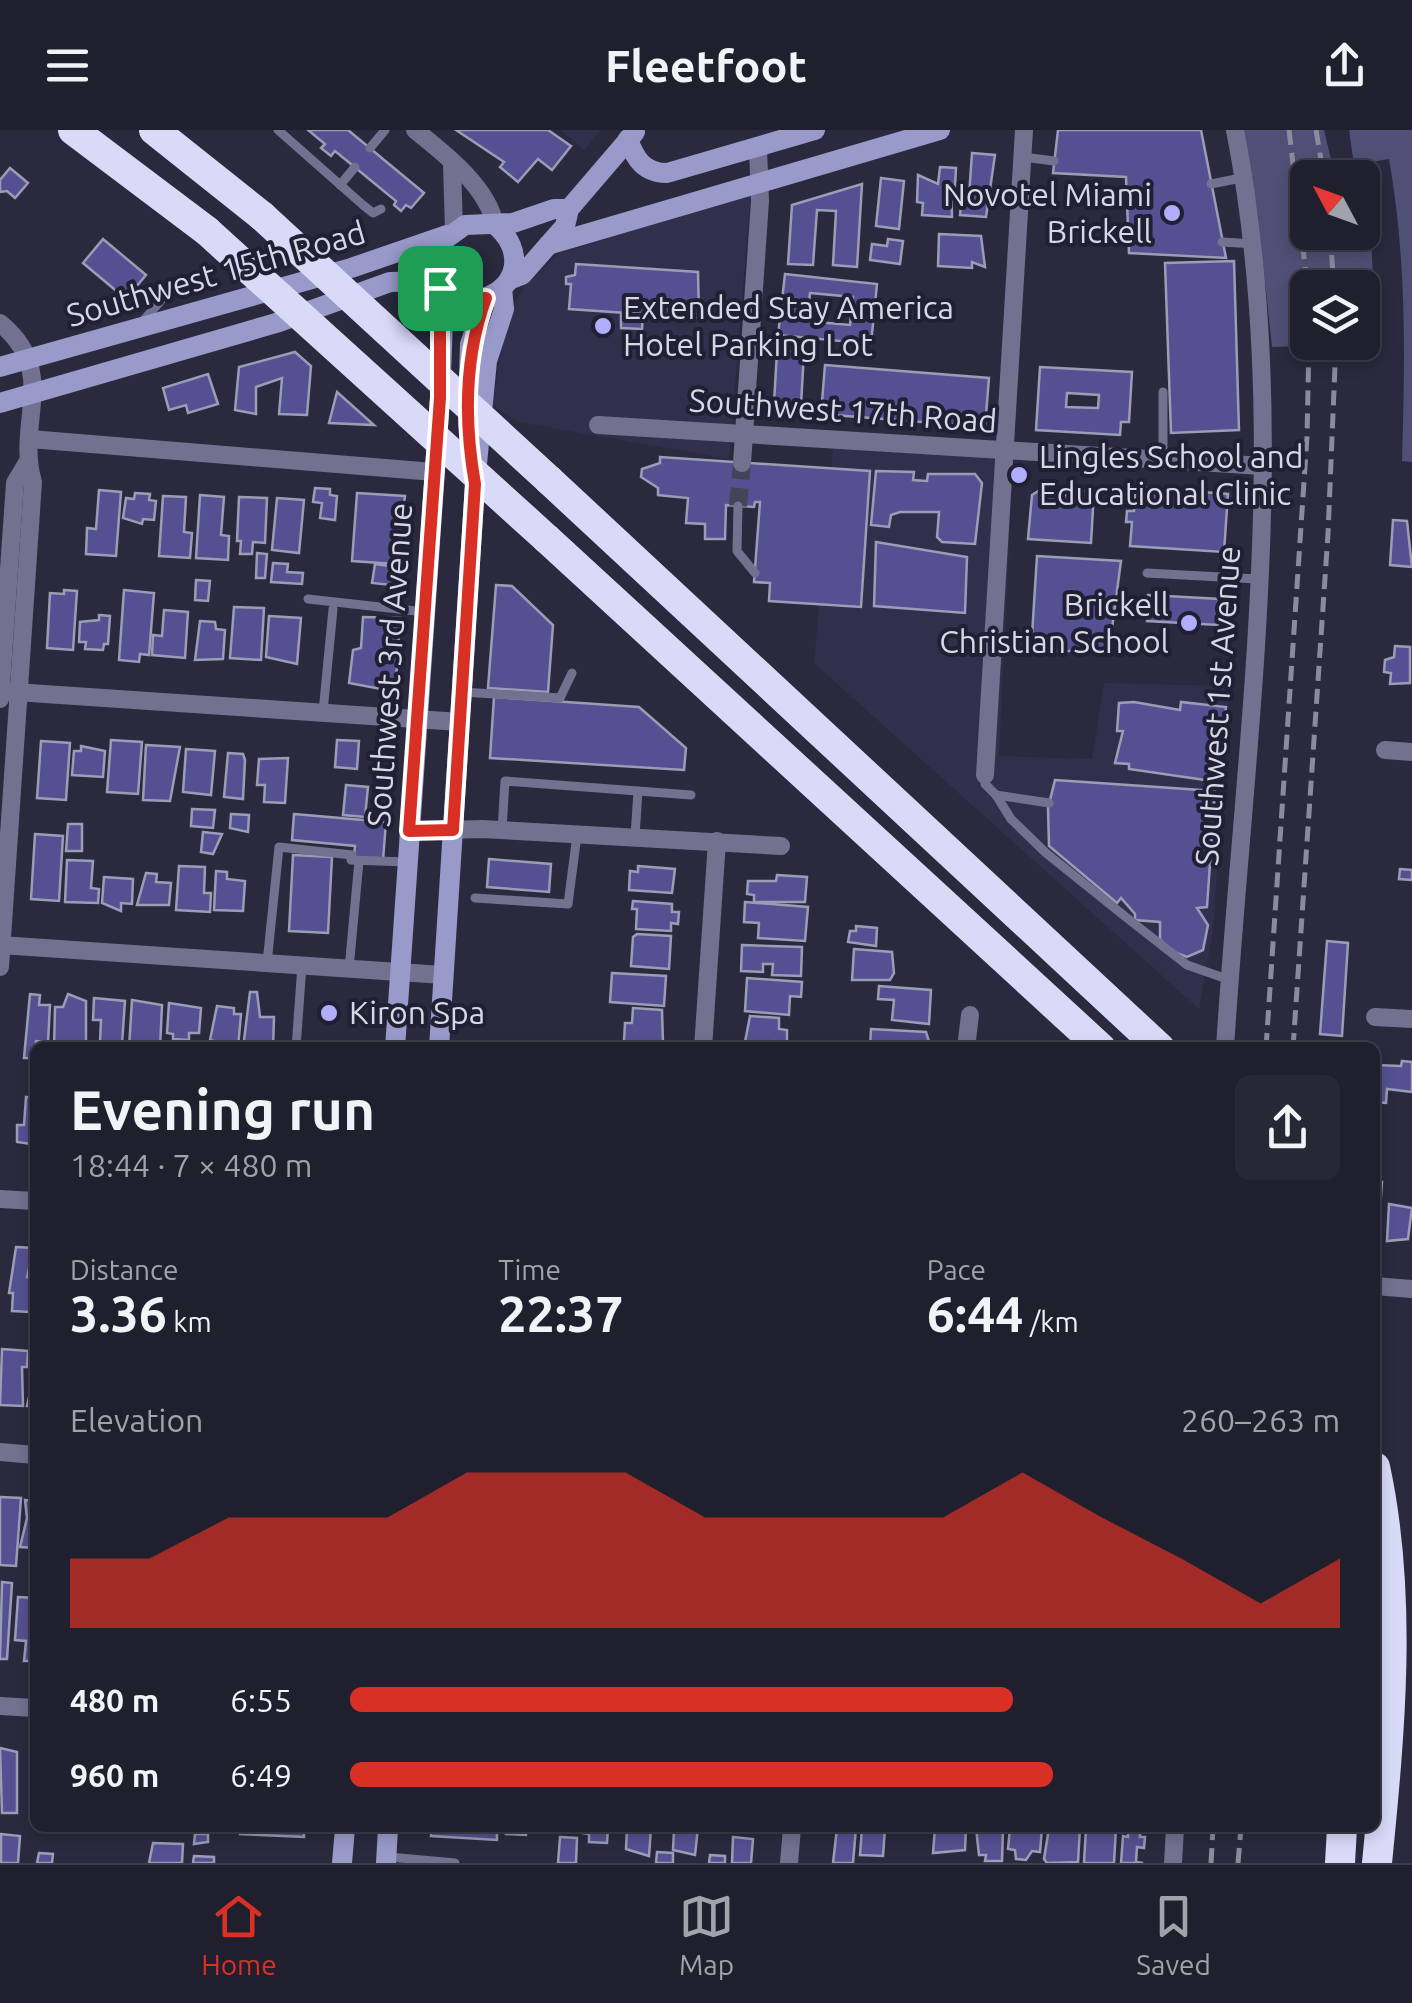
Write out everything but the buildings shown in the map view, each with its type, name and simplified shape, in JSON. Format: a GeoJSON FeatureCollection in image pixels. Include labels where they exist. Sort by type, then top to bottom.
{"type":"FeatureCollection","features":[{"type":"Feature","properties":{"kind":"highway"},"geometry":{"type":"LineString","coordinates":[[73,130],[207,231],[1094,1042]]}},
{"type":"Feature","properties":{"kind":"highway"},"geometry":{"type":"LineString","coordinates":[[154,130],[200,162],[262,216],[1154,1042]]}},
{"type":"Feature","properties":{"kind":"highway"},"geometry":{"type":"LineString","coordinates":[[177,130],[200,162]]}},
{"type":"Feature","properties":{"kind":"highway"},"geometry":{"type":"LineString","coordinates":[[1380,1497],[1392,1618],[1380,1828]]}},
{"type":"Feature","properties":{"kind":"highway"},"geometry":{"type":"LineString","coordinates":[[1340,1863],[1342,1832]]}},
{"type":"Feature","properties":{"kind":"highway"},"geometry":{"type":"LineString","coordinates":[[1378,1863],[1380,1832]]}},
{"type":"Feature","properties":{"kind":"main road"},"geometry":{"type":"LineString","coordinates":[[632,134],[638,162],[654,173],[675,172],[764,141],[815,130]]}},
{"type":"Feature","properties":{"kind":"main road"},"geometry":{"type":"LineString","coordinates":[[548,244],[940,130]]}},
{"type":"Feature","properties":{"kind":"main road"},"geometry":{"type":"LineString","coordinates":[[569,209],[495,225],[472,224],[450,232],[436,256],[439,285],[464,298],[499,288],[522,274],[565,226],[569,209],[632,134]]}},
{"type":"Feature","properties":{"kind":"main road"},"geometry":{"type":"LineString","coordinates":[[439,1042],[475,484],[487,361],[504,310],[499,288],[516,254],[507,234],[495,225]]}},
{"type":"Feature","properties":{"kind":"main road","name":"Southwest 15th Road"},"geometry":{"type":"LineString","coordinates":[[0,367],[351,268],[450,232]]}},
{"type":"Feature","properties":{"kind":"main road","name":"Southwest 15th Road"},"geometry":{"type":"LineString","coordinates":[[0,402],[276,323],[390,282],[439,285]]}},
{"type":"Feature","properties":{"kind":"main road","name":"Southwest 3rd Avenue"},"geometry":{"type":"LineString","coordinates":[[395,1042],[443,333],[439,285]]}},
{"type":"Feature","properties":{"kind":"main road"},"geometry":{"type":"LineString","coordinates":[[137,328],[146,360]]}},
{"type":"Feature","properties":{"kind":"main road"},"geometry":{"type":"LineString","coordinates":[[342,1863],[345,1832]]}},
{"type":"Feature","properties":{"kind":"main road"},"geometry":{"type":"LineString","coordinates":[[386,1860],[388,1832]]}},
{"type":"Feature","properties":{"kind":"street"},"geometry":{"type":"LineString","coordinates":[[415,130],[452,166],[464,171],[492,205],[495,225]]}},
{"type":"Feature","properties":{"kind":"street"},"geometry":{"type":"LineString","coordinates":[[985,775],[1024,130]]}},
{"type":"Feature","properties":{"kind":"street","name":"Southwest 1st Avenue"},"geometry":{"type":"LineString","coordinates":[[1225,1042],[1264,466],[1264,356],[1254,244],[1235,130]]}},
{"type":"Feature","properties":{"kind":"street"},"geometry":{"type":"LineString","coordinates":[[742,463],[764,141]]}},
{"type":"Feature","properties":{"kind":"street"},"geometry":{"type":"LineString","coordinates":[[450,232],[452,166]]}},
{"type":"Feature","properties":{"kind":"street"},"geometry":{"type":"LineString","coordinates":[[0,322],[20,339],[30,358],[34,392],[27,463],[32,482],[6,691],[0,967]]}},
{"type":"Feature","properties":{"kind":"street","name":"Southwest 17th Road"},"geometry":{"type":"LineString","coordinates":[[598,425],[1264,466]]}},
{"type":"Feature","properties":{"kind":"street"},"geometry":{"type":"LineString","coordinates":[[30,439],[434,472]]}},
{"type":"Feature","properties":{"kind":"street"},"geometry":{"type":"LineString","coordinates":[[0,703],[6,691]]}},
{"type":"Feature","properties":{"kind":"street"},"geometry":{"type":"LineString","coordinates":[[6,691],[460,722]]}},
{"type":"Feature","properties":{"kind":"street"},"geometry":{"type":"LineString","coordinates":[[1386,750],[1412,752]]}},
{"type":"Feature","properties":{"kind":"street"},"geometry":{"type":"LineString","coordinates":[[409,831],[502,830],[781,846]]}},
{"type":"Feature","properties":{"kind":"street"},"geometry":{"type":"LineString","coordinates":[[704,1042],[717,842]]}},
{"type":"Feature","properties":{"kind":"street"},"geometry":{"type":"LineString","coordinates":[[1,946],[443,976]]}},
{"type":"Feature","properties":{"kind":"street"},"geometry":{"type":"LineString","coordinates":[[967,1042],[970,1015]]}},
{"type":"Feature","properties":{"kind":"street"},"geometry":{"type":"LineString","coordinates":[[1375,1017],[1412,1019]]}},
{"type":"Feature","properties":{"kind":"street"},"geometry":{"type":"LineString","coordinates":[[0,1199],[30,1201]]}},
{"type":"Feature","properties":{"kind":"street"},"geometry":{"type":"LineString","coordinates":[[1380,1286],[1412,1289]]}},
{"type":"Feature","properties":{"kind":"street"},"geometry":{"type":"LineString","coordinates":[[0,1452],[30,1455]]}},
{"type":"Feature","properties":{"kind":"street"},"geometry":{"type":"LineString","coordinates":[[0,1706],[30,1708]]}},
{"type":"Feature","properties":{"kind":"street"},"geometry":{"type":"LineString","coordinates":[[789,1863],[792,1832]]}},
{"type":"Feature","properties":{"kind":"street"},"geometry":{"type":"LineString","coordinates":[[1173,1863],[1175,1832]]}},
{"type":"Feature","properties":{"kind":"lane"},"geometry":{"type":"LineString","coordinates":[[278,130],[374,213],[381,209]]}},
{"type":"Feature","properties":{"kind":"lane"},"geometry":{"type":"LineString","coordinates":[[370,148],[385,130]]}},
{"type":"Feature","properties":{"kind":"lane"},"geometry":{"type":"LineString","coordinates":[[1023,157],[1054,161]]}},
{"type":"Feature","properties":{"kind":"lane"},"geometry":{"type":"LineString","coordinates":[[340,185],[354,167]]}},
{"type":"Feature","properties":{"kind":"lane"},"geometry":{"type":"LineString","coordinates":[[1211,184],[1244,178]]}},
{"type":"Feature","properties":{"kind":"lane"},"geometry":{"type":"LineString","coordinates":[[1222,242],[1254,244]]}},
{"type":"Feature","properties":{"kind":"lane"},"geometry":{"type":"LineString","coordinates":[[137,328],[172,287]]}},
{"type":"Feature","properties":{"kind":"lane"},"geometry":{"type":"LineString","coordinates":[[1163,392],[1163,460]]}},
{"type":"Feature","properties":{"kind":"lane"},"geometry":{"type":"LineString","coordinates":[[738,506],[737,551],[755,572]]}},
{"type":"Feature","properties":{"kind":"lane"},"geometry":{"type":"LineString","coordinates":[[1147,573],[1257,580]]}},
{"type":"Feature","properties":{"kind":"lane"},"geometry":{"type":"LineString","coordinates":[[308,599],[425,612]]}},
{"type":"Feature","properties":{"kind":"lane"},"geometry":{"type":"LineString","coordinates":[[323,712],[333,608]]}},
{"type":"Feature","properties":{"kind":"lane"},"geometry":{"type":"LineString","coordinates":[[462,692],[560,698],[572,673]]}},
{"type":"Feature","properties":{"kind":"lane"},"geometry":{"type":"LineString","coordinates":[[985,775],[985,784],[1012,819],[1046,853],[1187,965],[1230,980]]}},
{"type":"Feature","properties":{"kind":"lane"},"geometry":{"type":"LineString","coordinates":[[502,830],[506,780],[691,795]]}},
{"type":"Feature","properties":{"kind":"lane"},"geometry":{"type":"LineString","coordinates":[[636,836],[638,791]]}},
{"type":"Feature","properties":{"kind":"lane"},"geometry":{"type":"LineString","coordinates":[[996,795],[1049,803]]}},
{"type":"Feature","properties":{"kind":"lane"},"geometry":{"type":"LineString","coordinates":[[475,898],[568,904],[578,835]]}},
{"type":"Feature","properties":{"kind":"lane"},"geometry":{"type":"LineString","coordinates":[[267,963],[278,847],[352,854],[351,860],[359,861],[406,862]]}},
{"type":"Feature","properties":{"kind":"lane"},"geometry":{"type":"LineString","coordinates":[[349,969],[359,861]]}},
{"type":"Feature","properties":{"kind":"lane"},"geometry":{"type":"LineString","coordinates":[[296,1042],[302,966]]}},
{"type":"Feature","properties":{"kind":"lane"},"geometry":{"type":"LineString","coordinates":[[386,1860],[455,1863]]}},
{"type":"Feature","properties":{"kind":"shaded area"},"geometry":{"type":"Polygon","coordinates":[[[560,130],[601,130],[584,150],[560,130]]]}},
{"type":"Feature","properties":{"kind":"shaded area"},"geometry":{"type":"Polygon","coordinates":[[[1243,130],[1324,130],[1331,160],[1290,160],[1290,250],[1372,250],[1373,270],[1290,270],[1290,346],[1272,347],[1258,215],[1243,130]]]}},
{"type":"Feature","properties":{"kind":"shaded area"},"geometry":{"type":"Polygon","coordinates":[[[1349,130],[1412,130],[1412,462],[1402,461],[1402,272],[1389,159],[1353,160],[1349,130]]]}},
{"type":"Feature","properties":{"kind":"shaded area"},"geometry":{"type":"Polygon","coordinates":[[[751,191],[729,459],[518,422],[492,405],[507,316],[524,287],[558,254],[751,191]]]}},
{"type":"Feature","properties":{"kind":"shaded area"},"geometry":{"type":"Polygon","coordinates":[[[833,448],[1013,459],[999,756],[1092,759],[1104,683],[1229,686],[1213,931],[1199,1009],[814,663],[833,448]]]}},
{"type":"Feature","properties":{"kind":"tunnel"},"geometry":{"type":"LineString","coordinates":[[738,506],[742,463]]}},
{"type":"Feature","properties":{"kind":"railway"},"geometry":{"type":"LineString","coordinates":[[1289,130],[1306,270]]}},
{"type":"Feature","properties":{"kind":"railway"},"geometry":{"type":"LineString","coordinates":[[1316,130],[1321,160]]}},
{"type":"Feature","properties":{"kind":"railway"},"geometry":{"type":"LineString","coordinates":[[1331,250],[1333,270]]}},
{"type":"Feature","properties":{"kind":"railway"},"geometry":{"type":"LineString","coordinates":[[1266,1042],[1307,437],[1309,360]]}},
{"type":"Feature","properties":{"kind":"railway"},"geometry":{"type":"LineString","coordinates":[[1293,1042],[1328,534],[1335,360]]}},
{"type":"Feature","properties":{"kind":"railway"},"geometry":{"type":"LineString","coordinates":[[1211,1863],[1213,1832]]}},
{"type":"Feature","properties":{"kind":"railway"},"geometry":{"type":"LineString","coordinates":[[1238,1863],[1241,1832]]}},
{"type":"Feature","properties":{"kind":"place","name":"Novotel Miami Brickell"},"geometry":{"type":"Point","coordinates":[1172,213]}},
{"type":"Feature","properties":{"kind":"place","name":"Extended Stay America Hotel Parking Lot"},"geometry":{"type":"Point","coordinates":[603,326]}},
{"type":"Feature","properties":{"kind":"place","name":"Lingles School and Educational Clinic"},"geometry":{"type":"Point","coordinates":[1019,475]}},
{"type":"Feature","properties":{"kind":"place","name":"Brickell Christian School"},"geometry":{"type":"Point","coordinates":[1189,623]}},
{"type":"Feature","properties":{"kind":"place","name":"Kiron Spa"},"geometry":{"type":"Point","coordinates":[329,1013]}},
{"type":"Feature","properties":{"kind":"route"},"geometry":{"type":"LineString","coordinates":[[440,288],[464,298],[486,298],[470,344],[468,443],[475,484],[453,830],[409,831],[440,398],[440,288]]}}]}
